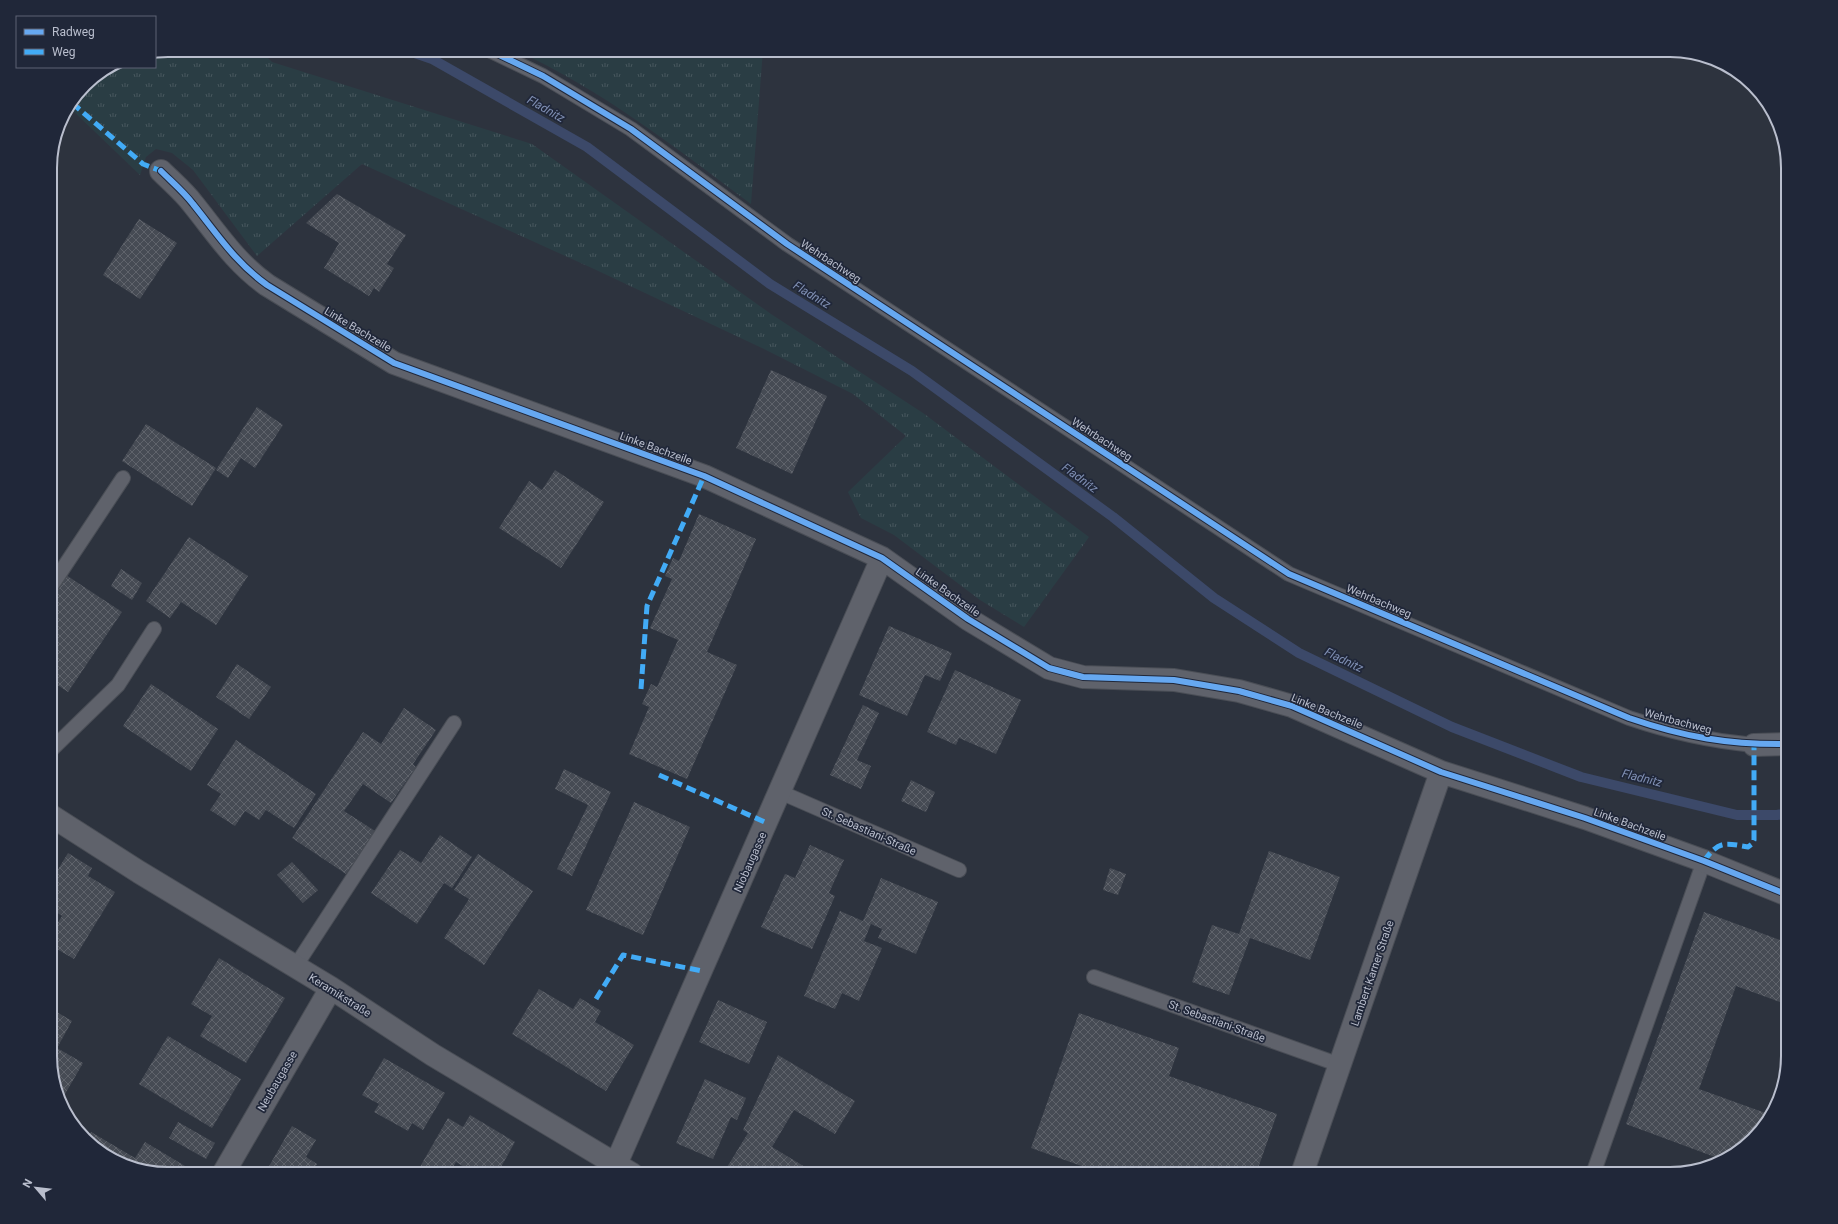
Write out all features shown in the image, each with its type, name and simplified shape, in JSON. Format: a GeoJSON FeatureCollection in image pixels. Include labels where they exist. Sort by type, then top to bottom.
{"type":"FeatureCollection","features":[{"type":"Feature","properties":{"kind":"street","name":"Linke Bachzeile"},"geometry":{"type":"LineString","coordinates":[[161,171],[192,202],[236,259],[251,274],[267,286],[394,363],[704,476],[882,558],[968,619],[1049,668],[1083,677],[1174,680],[1238,691],[1292,706],[1441,772],[1586,818],[1704,861],[1781,892]]}},
{"type":"Feature","properties":{"kind":"street","name":"Niobaugasse"},"geometry":{"type":"LineString","coordinates":[[625,1167],[780,792],[882,558]]}},
{"type":"Feature","properties":{"kind":"street"},"geometry":{"type":"LineString","coordinates":[[1754,745],[1781,744]]}},
{"type":"Feature","properties":{"kind":"street","name":"Lambert Karner Straße"},"geometry":{"type":"LineString","coordinates":[[1304,1167],[1441,772]]}},
{"type":"Feature","properties":{"kind":"street","name":"Keramikstraße"},"geometry":{"type":"LineString","coordinates":[[57,819],[139,872],[331,988],[433,1055],[621,1167]]}},
{"type":"Feature","properties":{"kind":"street","name":"Neubaugasse"},"geometry":{"type":"LineString","coordinates":[[227,1167],[331,988]]}},
{"type":"Feature","properties":{"kind":"lane","name":"Wehrbachweg"},"geometry":{"type":"LineString","coordinates":[[504,57],[543,76],[630,129],[787,244],[1288,574],[1629,718],[1687,736],[1720,742],[1754,745]]}},
{"type":"Feature","properties":{"kind":"lane"},"geometry":{"type":"LineString","coordinates":[[57,577],[123,478]]}},
{"type":"Feature","properties":{"kind":"lane"},"geometry":{"type":"LineString","coordinates":[[57,744],[118,686],[154,629]]}},
{"type":"Feature","properties":{"kind":"lane"},"geometry":{"type":"LineString","coordinates":[[295,967],[454,723]]}},
{"type":"Feature","properties":{"kind":"lane","name":"St. Sebastiani-Straße"},"geometry":{"type":"LineString","coordinates":[[780,792],[959,870]]}},
{"type":"Feature","properties":{"kind":"lane"},"geometry":{"type":"LineString","coordinates":[[1595,1167],[1704,861]]}},
{"type":"Feature","properties":{"kind":"lane","name":"St. Sebastiani-Straße"},"geometry":{"type":"LineString","coordinates":[[1094,977],[1340,1065]]}},
{"type":"Feature","properties":{"kind":"green space"},"geometry":{"type":"Polygon","coordinates":[[[161,57],[267,57],[272,62],[532,144],[771,314],[923,413],[1089,537],[1024,627],[980,600],[894,535],[861,518],[848,492],[906,436],[853,394],[766,350],[594,269],[362,164],[257,256],[193,170],[172,153],[156,149],[146,157],[140,175],[73,111],[80,100],[100,80],[112,72],[120,68],[156,68],[156,58],[161,57]]]}},
{"type":"Feature","properties":{"kind":"green space"},"geometry":{"type":"Polygon","coordinates":[[[529,57],[762,57],[751,204],[666,141],[608,101],[529,57]]]}},
{"type":"Feature","properties":{"kind":"building"},"geometry":{"type":"Polygon","coordinates":[[[337,194],[406,235],[387,264],[394,268],[379,292],[374,288],[369,296],[324,268],[339,243],[306,223],[337,194]]]}},
{"type":"Feature","properties":{"kind":"building"},"geometry":{"type":"Polygon","coordinates":[[[139,219],[177,243],[140,299],[103,275],[139,219]]]}},
{"type":"Feature","properties":{"kind":"building"},"geometry":{"type":"Polygon","coordinates":[[[771,370],[827,396],[792,474],[736,448],[771,370]]]}},
{"type":"Feature","properties":{"kind":"building"},"geometry":{"type":"Polygon","coordinates":[[[257,407],[283,425],[255,468],[241,458],[228,478],[216,470],[257,407]]]}},
{"type":"Feature","properties":{"kind":"building"},"geometry":{"type":"Polygon","coordinates":[[[146,424],[216,468],[192,506],[122,461],[146,424]]]}},
{"type":"Feature","properties":{"kind":"building"},"geometry":{"type":"Polygon","coordinates":[[[555,470],[604,502],[561,568],[499,528],[529,481],[542,490],[555,470]]]}},
{"type":"Feature","properties":{"kind":"building"},"geometry":{"type":"Polygon","coordinates":[[[699,514],[756,539],[707,652],[737,665],[687,779],[629,754],[649,707],[642,704],[651,684],[657,687],[678,640],[650,628],[672,579],[665,576],[673,558],[679,561],[699,514]]]}},
{"type":"Feature","properties":{"kind":"building"},"geometry":{"type":"Polygon","coordinates":[[[189,537],[248,576],[216,625],[181,602],[170,618],[146,601],[189,537]]]}},
{"type":"Feature","properties":{"kind":"building"},"geometry":{"type":"Polygon","coordinates":[[[121,569],[142,583],[132,600],[111,586],[121,569]]]}},
{"type":"Feature","properties":{"kind":"building"},"geometry":{"type":"Polygon","coordinates":[[[66,575],[122,612],[68,692],[57,685],[57,589],[66,575]]]}},
{"type":"Feature","properties":{"kind":"building"},"geometry":{"type":"Polygon","coordinates":[[[889,626],[952,653],[940,681],[925,675],[907,716],[859,695],[889,626]]]}},
{"type":"Feature","properties":{"kind":"building"},"geometry":{"type":"Polygon","coordinates":[[[237,664],[271,687],[249,719],[216,697],[237,664]]]}},
{"type":"Feature","properties":{"kind":"building"},"geometry":{"type":"Polygon","coordinates":[[[955,670],[1021,700],[996,754],[959,738],[956,745],[927,732],[955,670]]]}},
{"type":"Feature","properties":{"kind":"building"},"geometry":{"type":"Polygon","coordinates":[[[151,684],[218,729],[191,771],[123,726],[151,684]]]}},
{"type":"Feature","properties":{"kind":"building"},"geometry":{"type":"Polygon","coordinates":[[[863,705],[879,713],[857,760],[871,766],[861,789],[830,775],[863,705]]]}},
{"type":"Feature","properties":{"kind":"building"},"geometry":{"type":"Polygon","coordinates":[[[404,708],[436,730],[413,764],[416,767],[391,803],[363,784],[344,811],[375,831],[346,874],[292,838],[363,732],[381,744],[404,708]]]}},
{"type":"Feature","properties":{"kind":"building"},"geometry":{"type":"Polygon","coordinates":[[[236,740],[316,794],[294,828],[266,810],[259,820],[245,811],[235,826],[210,810],[221,794],[207,785],[236,740]]]}},
{"type":"Feature","properties":{"kind":"building"},"geometry":{"type":"Polygon","coordinates":[[[564,769],[611,792],[572,876],[557,869],[588,805],[555,789],[564,769]]]}},
{"type":"Feature","properties":{"kind":"building"},"geometry":{"type":"Polygon","coordinates":[[[911,780],[935,792],[926,812],[901,801],[911,780]]]}},
{"type":"Feature","properties":{"kind":"building"},"geometry":{"type":"Polygon","coordinates":[[[634,802],[690,827],[643,935],[586,910],[634,802]]]}},
{"type":"Feature","properties":{"kind":"building"},"geometry":{"type":"Polygon","coordinates":[[[440,835],[472,857],[452,888],[444,883],[417,924],[371,893],[400,850],[421,863],[440,835]]]}},
{"type":"Feature","properties":{"kind":"building"},"geometry":{"type":"Polygon","coordinates":[[[810,845],[844,860],[829,893],[835,896],[812,949],[761,927],[785,874],[795,878],[810,845]]]}},
{"type":"Feature","properties":{"kind":"building"},"geometry":{"type":"Polygon","coordinates":[[[1269,851],[1340,877],[1310,960],[1250,938],[1229,995],[1192,982],[1212,925],[1239,934],[1269,851]]]}},
{"type":"Feature","properties":{"kind":"building"},"geometry":{"type":"Polygon","coordinates":[[[68,853],[92,868],[88,876],[115,892],[74,959],[57,949],[57,924],[62,916],[57,913],[57,871],[68,853]]]}},
{"type":"Feature","properties":{"kind":"building"},"geometry":{"type":"Polygon","coordinates":[[[478,854],[533,891],[484,965],[444,938],[469,899],[454,890],[478,854]]]}},
{"type":"Feature","properties":{"kind":"building"},"geometry":{"type":"Polygon","coordinates":[[[292,862],[318,890],[303,903],[277,875],[292,862]]]}},
{"type":"Feature","properties":{"kind":"building"},"geometry":{"type":"Polygon","coordinates":[[[1110,868],[1126,874],[1118,895],[1103,890],[1110,868]]]}},
{"type":"Feature","properties":{"kind":"building"},"geometry":{"type":"Polygon","coordinates":[[[881,878],[938,902],[916,954],[878,938],[882,929],[871,924],[864,941],[882,948],[859,1001],[842,993],[835,1009],[804,996],[840,911],[863,921],[881,878]]]}},
{"type":"Feature","properties":{"kind":"building"},"geometry":{"type":"Polygon","coordinates":[[[1704,912],[1781,940],[1781,1002],[1736,986],[1699,1089],[1765,1113],[1753,1129],[1738,1144],[1716,1157],[1626,1124],[1704,912]]]}},
{"type":"Feature","properties":{"kind":"building"},"geometry":{"type":"Polygon","coordinates":[[[219,958],[285,998],[246,1063],[200,1036],[212,1016],[191,1004],[219,958]]]}},
{"type":"Feature","properties":{"kind":"building"},"geometry":{"type":"Polygon","coordinates":[[[539,989],[573,1009],[580,998],[601,1011],[595,1022],[634,1045],[606,1091],[512,1034],[539,989]]]}},
{"type":"Feature","properties":{"kind":"building"},"geometry":{"type":"Polygon","coordinates":[[[718,1000],[767,1022],[749,1064],[699,1042],[718,1000]]]}},
{"type":"Feature","properties":{"kind":"building"},"geometry":{"type":"Polygon","coordinates":[[[57,1012],[72,1021],[57,1048],[57,1012]]]}},
{"type":"Feature","properties":{"kind":"building"},"geometry":{"type":"Polygon","coordinates":[[[1079,1013],[1179,1048],[1169,1076],[1277,1114],[1258,1167],[1084,1167],[1031,1148],[1079,1013]]]}},
{"type":"Feature","properties":{"kind":"building"},"geometry":{"type":"Polygon","coordinates":[[[168,1036],[241,1079],[212,1128],[139,1084],[168,1036]]]}},
{"type":"Feature","properties":{"kind":"building"},"geometry":{"type":"Polygon","coordinates":[[[57,1048],[83,1063],[64,1095],[59,1078],[57,1048]]]}},
{"type":"Feature","properties":{"kind":"building"},"geometry":{"type":"Polygon","coordinates":[[[778,1055],[855,1101],[835,1134],[794,1110],[772,1147],[805,1167],[727,1167],[748,1133],[743,1130],[778,1055]]]}},
{"type":"Feature","properties":{"kind":"building"},"geometry":{"type":"Polygon","coordinates":[[[384,1058],[445,1093],[423,1130],[412,1123],[408,1131],[374,1112],[379,1104],[362,1095],[384,1058]]]}},
{"type":"Feature","properties":{"kind":"building"},"geometry":{"type":"Polygon","coordinates":[[[705,1079],[746,1098],[737,1120],[731,1117],[713,1159],[676,1143],[705,1079]]]}},
{"type":"Feature","properties":{"kind":"building"},"geometry":{"type":"Polygon","coordinates":[[[470,1115],[515,1142],[501,1167],[464,1167],[456,1162],[453,1167],[420,1167],[448,1118],[463,1127],[470,1115]]]}},
{"type":"Feature","properties":{"kind":"building"},"geometry":{"type":"Polygon","coordinates":[[[178,1122],[215,1143],[206,1159],[169,1138],[178,1122]]]}},
{"type":"Feature","properties":{"kind":"building"},"geometry":{"type":"Polygon","coordinates":[[[292,1126],[316,1140],[306,1157],[317,1164],[315,1167],[269,1167],[292,1126]]]}},
{"type":"Feature","properties":{"kind":"building"},"geometry":{"type":"Polygon","coordinates":[[[91,1132],[135,1158],[145,1142],[187,1167],[161,1167],[132,1161],[119,1156],[106,1148],[90,1134],[91,1132]]]}},
{"type":"Feature","properties":{"kind":"waterway","name":"Fladnitz"},"geometry":{"type":"LineString","coordinates":[[426,57],[587,147],[770,284],[912,371],[1113,517],[1214,598],[1299,653],[1452,727],[1581,777],[1737,815],[1781,814]]}},
{"type":"Feature","properties":{"kind":"marked path"},"geometry":{"type":"LineString","coordinates":[[76,106],[143,164],[161,171]]}},
{"type":"Feature","properties":{"kind":"marked path"},"geometry":{"type":"LineString","coordinates":[[641,689],[647,606],[704,476]]}},
{"type":"Feature","properties":{"kind":"marked path"},"geometry":{"type":"LineString","coordinates":[[1704,861],[1718,846],[1728,844],[1748,847],[1754,840],[1754,745]]}},
{"type":"Feature","properties":{"kind":"marked path"},"geometry":{"type":"LineString","coordinates":[[659,775],[767,823]]}},
{"type":"Feature","properties":{"kind":"marked path"},"geometry":{"type":"LineString","coordinates":[[596,999],[623,955],[702,971]]}},
{"type":"Feature","properties":{"kind":"cycle path"},"geometry":{"type":"LineString","coordinates":[[504,57],[543,76],[631,129],[787,244],[1289,574],[1629,718],[1649,725],[1688,735],[1726,741],[1781,744]]}},
{"type":"Feature","properties":{"kind":"cycle path"},"geometry":{"type":"LineString","coordinates":[[161,171],[186,195],[227,248],[245,267],[267,285],[394,363],[704,476],[882,558],[968,619],[1049,668],[1083,677],[1174,680],[1239,691],[1292,706],[1441,772],[1585,818],[1704,861],[1781,892]]}}]}
